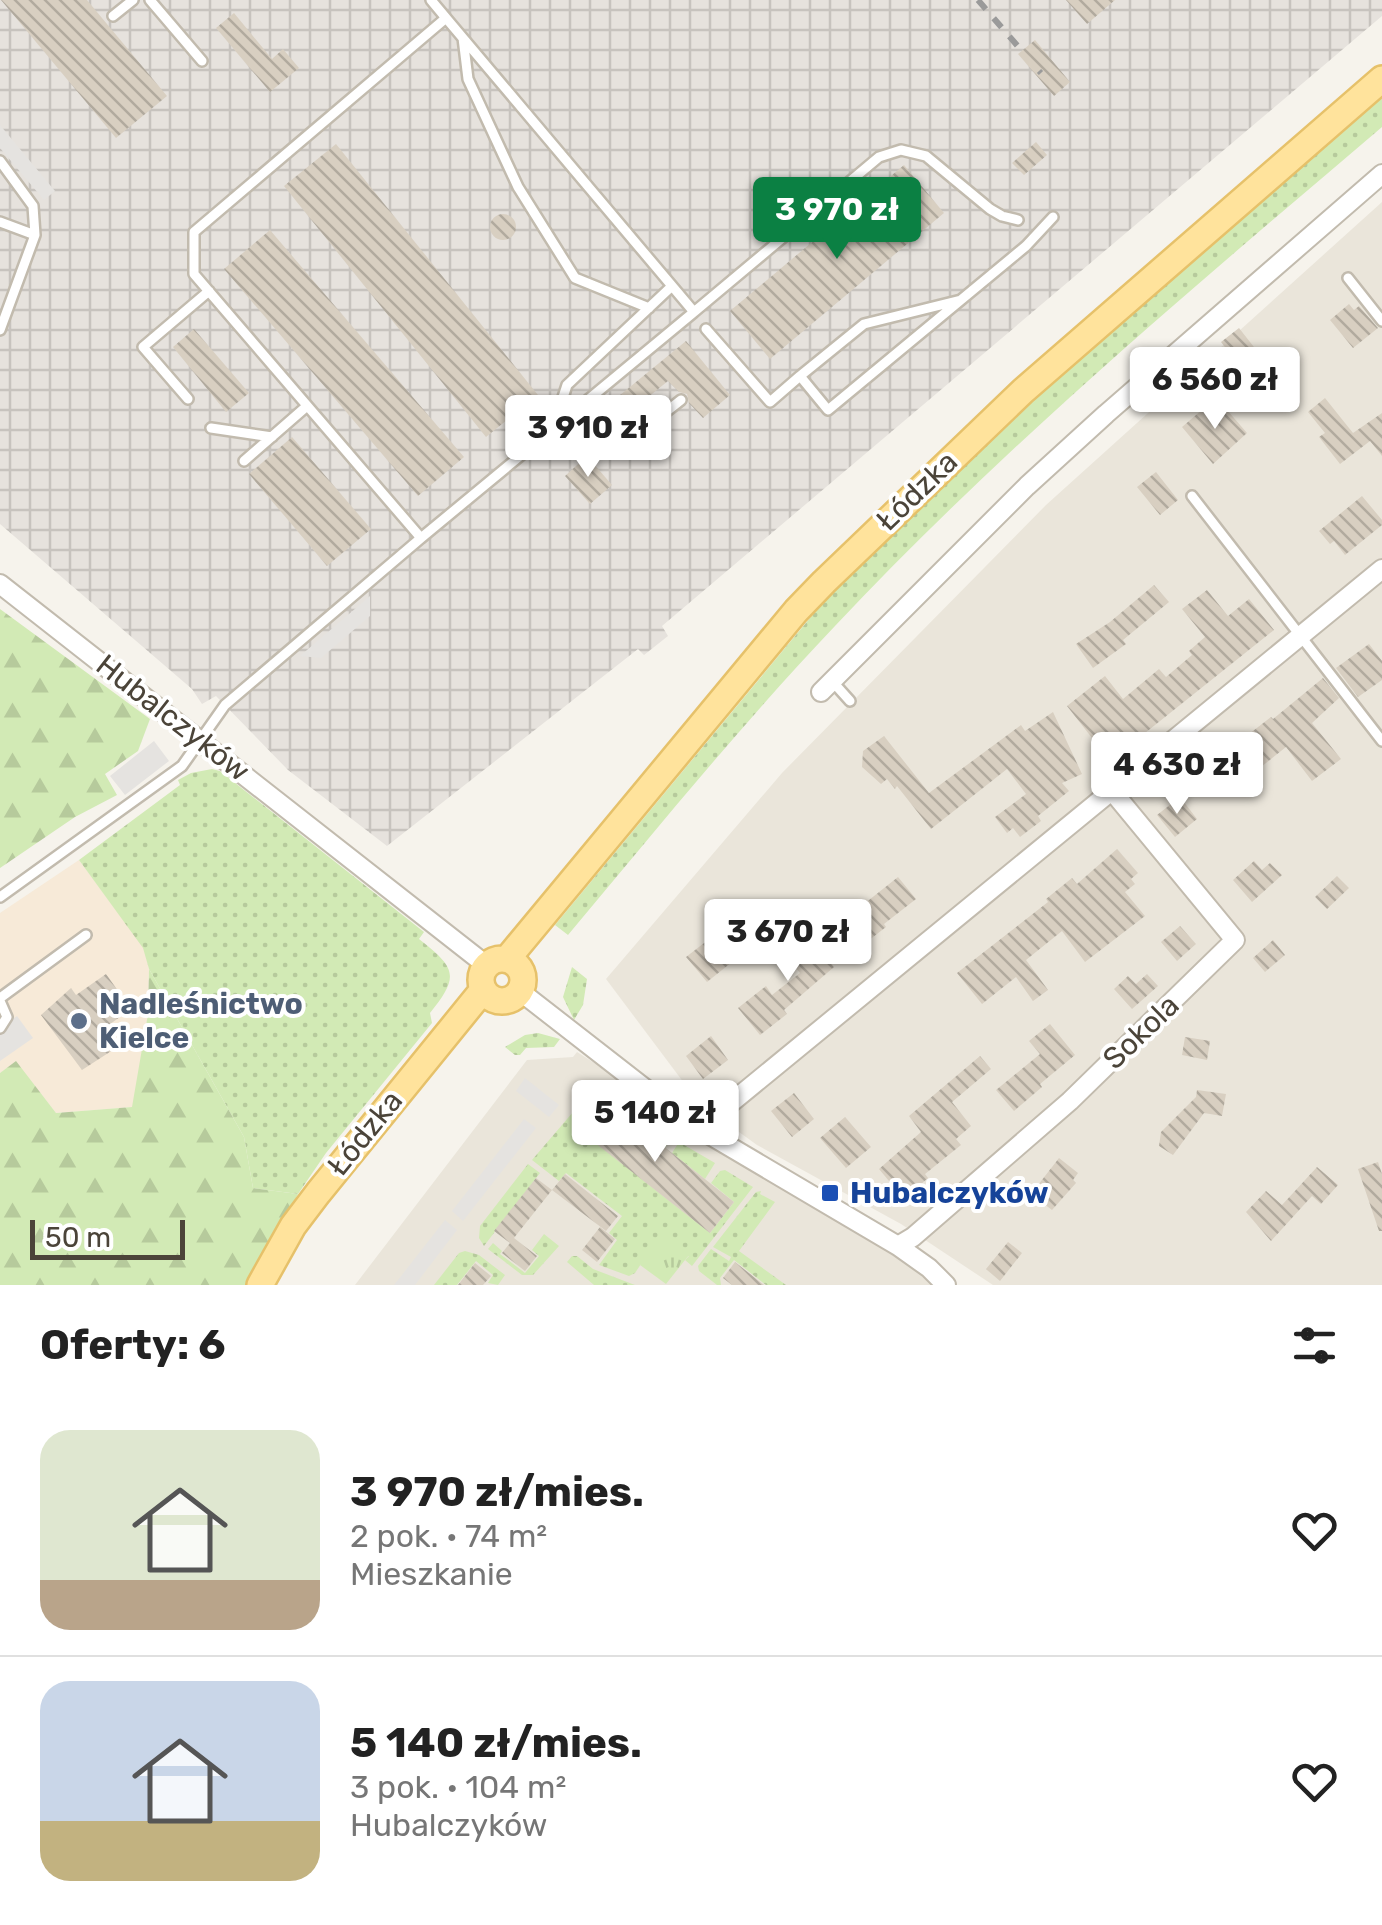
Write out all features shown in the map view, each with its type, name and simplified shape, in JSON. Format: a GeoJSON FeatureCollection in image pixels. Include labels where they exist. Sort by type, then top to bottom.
{"type":"FeatureCollection","features":[{"type":"Feature","properties":{"kind":"main road","name":"Łódzka"},"geometry":{"type":"LineString","coordinates":[[260,1285],[293,1226],[318,1192],[492,971],[824,582],[1044,372],[1382,79]]}},
{"type":"Feature","properties":{"kind":"main road"},"geometry":{"type":"LineString","coordinates":[[492,971],[523,972],[521,992],[501,1002],[491,998],[492,971]]}},
{"type":"Feature","properties":{"kind":"street"},"geometry":{"type":"LineString","coordinates":[[827,686],[1079,438],[1382,174]]}},
{"type":"Feature","properties":{"kind":"street"},"geometry":{"type":"LineString","coordinates":[[699,1129],[1382,569]]}},
{"type":"Feature","properties":{"kind":"street","name":"Hubalczyków"},"geometry":{"type":"LineString","coordinates":[[0,584],[492,971]]}},
{"type":"Feature","properties":{"kind":"street","name":"Sokola"},"geometry":{"type":"LineString","coordinates":[[898,1246],[913,1238],[1070,1101],[1235,940],[1113,792]]}},
{"type":"Feature","properties":{"kind":"street"},"geometry":{"type":"LineString","coordinates":[[521,992],[699,1129],[898,1246],[946,1285]]}},
{"type":"Feature","properties":{"kind":"lane"},"geometry":{"type":"LineString","coordinates":[[113,16],[133,0]]}},
{"type":"Feature","properties":{"kind":"lane"},"geometry":{"type":"LineString","coordinates":[[150,0],[202,60]]}},
{"type":"Feature","properties":{"kind":"lane"},"geometry":{"type":"LineString","coordinates":[[431,0],[694,312]]}},
{"type":"Feature","properties":{"kind":"lane"},"geometry":{"type":"LineString","coordinates":[[421,538],[194,274],[194,232],[446,18]]}},
{"type":"Feature","properties":{"kind":"lane"},"geometry":{"type":"LineString","coordinates":[[462,37],[468,78],[510,169],[575,278],[650,308]]}},
{"type":"Feature","properties":{"kind":"lane"},"geometry":{"type":"LineString","coordinates":[[0,897],[182,766],[225,705],[879,157],[901,150],[926,156],[990,209],[1018,220]]}},
{"type":"Feature","properties":{"kind":"lane"},"geometry":{"type":"LineString","coordinates":[[0,161],[33,206],[35,235],[0,330]]}},
{"type":"Feature","properties":{"kind":"lane"},"geometry":{"type":"LineString","coordinates":[[800,376],[828,410],[1026,246],[1053,217]]}},
{"type":"Feature","properties":{"kind":"lane"},"geometry":{"type":"LineString","coordinates":[[0,222],[35,235]]}},
{"type":"Feature","properties":{"kind":"lane"},"geometry":{"type":"LineString","coordinates":[[1348,278],[1382,320]]}},
{"type":"Feature","properties":{"kind":"lane"},"geometry":{"type":"LineString","coordinates":[[554,428],[567,385],[672,286]]}},
{"type":"Feature","properties":{"kind":"lane"},"geometry":{"type":"LineString","coordinates":[[188,400],[143,347],[208,291]]}},
{"type":"Feature","properties":{"kind":"lane"},"geometry":{"type":"LineString","coordinates":[[706,328],[770,402],[864,324],[961,300]]}},
{"type":"Feature","properties":{"kind":"lane"},"geometry":{"type":"LineString","coordinates":[[554,428],[566,441],[622,440],[649,426],[681,400]]}},
{"type":"Feature","properties":{"kind":"lane"},"geometry":{"type":"LineString","coordinates":[[244,461],[308,406]]}},
{"type":"Feature","properties":{"kind":"lane"},"geometry":{"type":"LineString","coordinates":[[210,428],[272,437]]}},
{"type":"Feature","properties":{"kind":"lane"},"geometry":{"type":"LineString","coordinates":[[1192,496],[1382,741]]}},
{"type":"Feature","properties":{"kind":"lane"},"geometry":{"type":"LineString","coordinates":[[827,686],[850,700]]}},
{"type":"Feature","properties":{"kind":"lane"},"geometry":{"type":"LineString","coordinates":[[0,1028],[6,1017],[0,999],[86,935]]}},
{"type":"Feature","properties":{"kind":"shaded area"},"geometry":{"type":"Polygon","coordinates":[[[0,0],[1382,0],[1382,16],[662,626],[668,636],[644,655],[638,649],[387,846],[288,770],[216,696],[202,704],[192,689],[0,524],[0,0]]]}},
{"type":"Feature","properties":{"kind":"shaded area"},"geometry":{"type":"Polygon","coordinates":[[[0,125],[55,191],[44,200],[0,148],[0,125]]]}},
{"type":"Feature","properties":{"kind":"shaded area"},"geometry":{"type":"Polygon","coordinates":[[[1382,202],[1382,1285],[993,1285],[901,1224],[757,1145],[699,1103],[606,979],[782,773],[1046,505],[1382,202]]]}},
{"type":"Feature","properties":{"kind":"shaded area"},"geometry":{"type":"Polygon","coordinates":[[[370,596],[370,616],[321,658],[300,656],[370,596]]]}},
{"type":"Feature","properties":{"kind":"shaded area"},"geometry":{"type":"Polygon","coordinates":[[[154,741],[169,761],[125,795],[110,776],[154,741]]]}},
{"type":"Feature","properties":{"kind":"shaded area"},"geometry":{"type":"Polygon","coordinates":[[[79,860],[144,948],[149,969],[148,1014],[133,1107],[56,1113],[16,1062],[0,1073],[0,913],[79,860]]]}},
{"type":"Feature","properties":{"kind":"shaded area"},"geometry":{"type":"Polygon","coordinates":[[[17,1016],[33,1038],[0,1061],[0,1028],[17,1016]]]}},
{"type":"Feature","properties":{"kind":"shaded area"},"geometry":{"type":"Polygon","coordinates":[[[577,1052],[946,1285],[355,1285],[527,1060],[573,1057],[577,1052]]]}},
{"type":"Feature","properties":{"kind":"shaded area"},"geometry":{"type":"Polygon","coordinates":[[[525,1078],[559,1105],[549,1117],[516,1091],[525,1078]]]}},
{"type":"Feature","properties":{"kind":"shaded area"},"geometry":{"type":"Polygon","coordinates":[[[524,1119],[536,1128],[463,1221],[452,1211],[524,1119]]]}},
{"type":"Feature","properties":{"kind":"shaded area"},"geometry":{"type":"Polygon","coordinates":[[[445,1220],[457,1230],[415,1285],[394,1285],[445,1220]]]}},
{"type":"Feature","properties":{"kind":"green space"},"geometry":{"type":"Polygon","coordinates":[[[1382,98],[1382,127],[1101,369],[965,495],[800,663],[568,935],[555,925],[815,612],[880,544],[1015,414],[1382,98]]]}},
{"type":"Feature","properties":{"kind":"green space"},"geometry":{"type":"Polygon","coordinates":[[[0,609],[150,719],[138,751],[105,774],[117,795],[75,817],[0,868],[0,609]]]}},
{"type":"Feature","properties":{"kind":"green space"},"geometry":{"type":"Polygon","coordinates":[[[212,769],[220,771],[424,932],[419,939],[441,958],[450,973],[446,990],[430,1013],[432,1023],[326,1153],[298,1194],[253,1188],[244,1137],[149,969],[143,948],[79,860],[180,785],[178,780],[212,769]]]}},
{"type":"Feature","properties":{"kind":"green space"},"geometry":{"type":"Polygon","coordinates":[[[572,967],[587,979],[583,1005],[574,1020],[563,997],[572,967]]]}},
{"type":"Feature","properties":{"kind":"green space"},"geometry":{"type":"Polygon","coordinates":[[[149,969],[244,1137],[253,1188],[298,1194],[249,1285],[0,1285],[0,1073],[16,1061],[56,1113],[132,1107],[148,1014],[149,969]]]}},
{"type":"Feature","properties":{"kind":"green space"},"geometry":{"type":"Polygon","coordinates":[[[538,1033],[560,1039],[554,1047],[526,1048],[520,1055],[505,1047],[525,1035],[538,1033]]]}},
{"type":"Feature","properties":{"kind":"green space"},"geometry":{"type":"Polygon","coordinates":[[[597,1084],[610,1086],[631,1105],[623,1115],[600,1098],[577,1128],[710,1233],[734,1202],[711,1183],[720,1171],[725,1170],[753,1187],[692,1266],[685,1260],[689,1256],[641,1264],[629,1276],[599,1265],[617,1240],[609,1233],[622,1216],[566,1173],[559,1181],[532,1160],[597,1084]]]}},
{"type":"Feature","properties":{"kind":"green space"},"geometry":{"type":"Polygon","coordinates":[[[641,1110],[673,1136],[665,1148],[630,1120],[641,1110]]]}},
{"type":"Feature","properties":{"kind":"green space"},"geometry":{"type":"Polygon","coordinates":[[[679,1142],[715,1163],[705,1179],[672,1153],[679,1142]]]}},
{"type":"Feature","properties":{"kind":"green space"},"geometry":{"type":"Polygon","coordinates":[[[528,1164],[540,1173],[484,1246],[479,1238],[480,1226],[528,1164]]]}},
{"type":"Feature","properties":{"kind":"green space"},"geometry":{"type":"Polygon","coordinates":[[[761,1191],[775,1202],[739,1251],[786,1285],[766,1285],[734,1260],[720,1278],[721,1285],[717,1285],[698,1266],[711,1249],[729,1261],[731,1257],[713,1247],[756,1192],[761,1191]]]}},
{"type":"Feature","properties":{"kind":"green space"},"geometry":{"type":"Polygon","coordinates":[[[544,1234],[559,1246],[533,1275],[522,1275],[488,1249],[493,1243],[502,1251],[500,1254],[525,1273],[539,1256],[532,1250],[544,1234]]]}},
{"type":"Feature","properties":{"kind":"green space"},"geometry":{"type":"Polygon","coordinates":[[[664,1235],[689,1255],[666,1284],[640,1265],[664,1235]]]}},
{"type":"Feature","properties":{"kind":"green space"},"geometry":{"type":"Polygon","coordinates":[[[459,1253],[479,1255],[505,1275],[498,1285],[488,1283],[493,1275],[476,1261],[457,1285],[434,1285],[459,1253]]]}},
{"type":"Feature","properties":{"kind":"green space"},"geometry":{"type":"Polygon","coordinates":[[[572,1256],[593,1269],[635,1285],[594,1285],[567,1262],[572,1256]]]}},
{"type":"Feature","properties":{"kind":"building"},"geometry":{"type":"Polygon","coordinates":[[[1,0],[87,0],[167,96],[116,138],[1,0]]]}},
{"type":"Feature","properties":{"kind":"building"},"geometry":{"type":"Polygon","coordinates":[[[1066,0],[1115,0],[1087,24],[1066,0]]]}},
{"type":"Feature","properties":{"kind":"building"},"geometry":{"type":"Polygon","coordinates":[[[234,13],[272,59],[283,49],[299,68],[270,92],[216,28],[234,13]]]}},
{"type":"Feature","properties":{"kind":"building"},"geometry":{"type":"Polygon","coordinates":[[[1035,40],[1070,82],[1054,96],[1018,54],[1035,40]]]}},
{"type":"Feature","properties":{"kind":"building"},"geometry":{"type":"Polygon","coordinates":[[[1036,142],[1047,155],[1024,175],[1012,163],[1036,142]]]}},
{"type":"Feature","properties":{"kind":"building"},"geometry":{"type":"Polygon","coordinates":[[[336,144],[538,395],[486,437],[284,186],[336,144]]]}},
{"type":"Feature","properties":{"kind":"building"},"geometry":{"type":"Polygon","coordinates":[[[904,165],[944,213],[770,359],[730,311],[904,165]]]}},
{"type":"Feature","properties":{"kind":"building"},"geometry":{"type":"Polygon","coordinates":[[[503,214],[512,218],[516,227],[512,236],[503,240],[494,236],[490,227],[494,218],[503,214]]]}},
{"type":"Feature","properties":{"kind":"building"},"geometry":{"type":"Polygon","coordinates":[[[270,230],[464,457],[418,496],[224,269],[270,230]]]}},
{"type":"Feature","properties":{"kind":"building"},"geometry":{"type":"Polygon","coordinates":[[[1349,304],[1354,310],[1359,306],[1378,328],[1353,348],[1330,320],[1349,304]]]}},
{"type":"Feature","properties":{"kind":"building"},"geometry":{"type":"Polygon","coordinates":[[[1239,328],[1290,393],[1270,410],[1221,342],[1239,328]]]}},
{"type":"Feature","properties":{"kind":"building"},"geometry":{"type":"Polygon","coordinates":[[[194,329],[249,393],[226,412],[173,347],[194,329]]]}},
{"type":"Feature","properties":{"kind":"building"},"geometry":{"type":"Polygon","coordinates":[[[686,341],[730,395],[703,418],[689,403],[687,394],[668,381],[626,415],[614,400],[686,341]]]}},
{"type":"Feature","properties":{"kind":"building"},"geometry":{"type":"Polygon","coordinates":[[[1325,398],[1353,433],[1382,413],[1382,456],[1370,441],[1340,464],[1319,437],[1325,433],[1308,412],[1325,398]]]}},
{"type":"Feature","properties":{"kind":"building"},"geometry":{"type":"Polygon","coordinates":[[[1221,403],[1247,433],[1213,464],[1182,427],[1203,409],[1208,414],[1221,403]]]}},
{"type":"Feature","properties":{"kind":"building"},"geometry":{"type":"Polygon","coordinates":[[[292,437],[371,529],[327,566],[249,474],[292,437]]]}},
{"type":"Feature","properties":{"kind":"building"},"geometry":{"type":"Polygon","coordinates":[[[587,456],[612,485],[590,504],[565,476],[587,456]]]}},
{"type":"Feature","properties":{"kind":"building"},"geometry":{"type":"Polygon","coordinates":[[[1156,472],[1178,500],[1160,515],[1137,487],[1156,472]]]}},
{"type":"Feature","properties":{"kind":"building"},"geometry":{"type":"Polygon","coordinates":[[[1362,496],[1382,525],[1345,555],[1319,531],[1362,496]]]}},
{"type":"Feature","properties":{"kind":"building"},"geometry":{"type":"Polygon","coordinates":[[[1154,585],[1169,602],[1123,640],[1126,644],[1093,668],[1076,644],[1154,585]]]}},
{"type":"Feature","properties":{"kind":"building"},"geometry":{"type":"Polygon","coordinates":[[[1207,590],[1228,616],[1249,599],[1274,630],[1110,761],[1067,706],[1105,676],[1123,699],[1159,669],[1166,677],[1192,655],[1189,651],[1205,637],[1182,609],[1207,590]]]}},
{"type":"Feature","properties":{"kind":"building"},"geometry":{"type":"Polygon","coordinates":[[[1369,644],[1382,661],[1382,680],[1358,697],[1336,668],[1369,644]]]}},
{"type":"Feature","properties":{"kind":"building"},"geometry":{"type":"Polygon","coordinates":[[[1323,678],[1339,698],[1312,723],[1341,759],[1312,781],[1286,747],[1261,767],[1240,741],[1323,678]]]}},
{"type":"Feature","properties":{"kind":"building"},"geometry":{"type":"Polygon","coordinates":[[[1053,712],[1082,774],[1062,783],[1069,791],[1020,837],[1013,828],[1007,833],[995,817],[1026,794],[1007,769],[931,829],[897,786],[895,789],[887,779],[881,784],[862,767],[863,751],[884,736],[929,793],[1021,725],[1025,731],[1053,712]]]}},
{"type":"Feature","properties":{"kind":"building"},"geometry":{"type":"Polygon","coordinates":[[[1180,797],[1197,819],[1175,837],[1157,815],[1180,797]]]}},
{"type":"Feature","properties":{"kind":"building"},"geometry":{"type":"Polygon","coordinates":[[[1117,849],[1138,873],[1131,879],[1135,884],[1125,892],[1145,916],[1085,962],[1062,931],[1026,960],[1048,990],[1033,1001],[1016,977],[982,1004],[957,973],[1048,902],[1046,899],[1072,878],[1077,884],[1117,849]]]}},
{"type":"Feature","properties":{"kind":"building"},"geometry":{"type":"Polygon","coordinates":[[[1254,861],[1262,870],[1270,863],[1282,875],[1252,902],[1233,880],[1254,861]]]}},
{"type":"Feature","properties":{"kind":"building"},"geometry":{"type":"Polygon","coordinates":[[[1337,876],[1349,888],[1327,909],[1315,897],[1337,876]]]}},
{"type":"Feature","properties":{"kind":"building"},"geometry":{"type":"Polygon","coordinates":[[[898,877],[916,899],[864,944],[856,934],[851,938],[840,923],[898,877]]]}},
{"type":"Feature","properties":{"kind":"building"},"geometry":{"type":"Polygon","coordinates":[[[1180,926],[1196,944],[1177,961],[1161,942],[1180,926]]]}},
{"type":"Feature","properties":{"kind":"building"},"geometry":{"type":"Polygon","coordinates":[[[805,930],[834,967],[760,1035],[738,1008],[766,986],[772,995],[800,973],[781,950],[805,930]]]}},
{"type":"Feature","properties":{"kind":"building"},"geometry":{"type":"Polygon","coordinates":[[[717,933],[737,958],[707,982],[686,957],[717,933]]]}},
{"type":"Feature","properties":{"kind":"building"},"geometry":{"type":"Polygon","coordinates":[[[1273,940],[1285,955],[1265,972],[1253,958],[1273,940]]]}},
{"type":"Feature","properties":{"kind":"building","name":"Nadleśnictwo Kielce"},"geometry":{"type":"Polygon","coordinates":[[[106,974],[131,1009],[106,1027],[119,1046],[82,1070],[41,1015],[71,988],[76,995],[106,974]]]}},
{"type":"Feature","properties":{"kind":"building"},"geometry":{"type":"Polygon","coordinates":[[[1147,974],[1158,986],[1132,1009],[1114,989],[1128,976],[1136,984],[1147,974]]]}},
{"type":"Feature","properties":{"kind":"building"},"geometry":{"type":"Polygon","coordinates":[[[1050,1024],[1075,1055],[1014,1111],[996,1090],[1040,1054],[1029,1041],[1050,1024]]]}},
{"type":"Feature","properties":{"kind":"building"},"geometry":{"type":"Polygon","coordinates":[[[711,1036],[728,1060],[703,1079],[686,1056],[711,1036]]]}},
{"type":"Feature","properties":{"kind":"building"},"geometry":{"type":"Polygon","coordinates":[[[1185,1037],[1210,1041],[1207,1060],[1182,1055],[1185,1037]]]}},
{"type":"Feature","properties":{"kind":"building"},"geometry":{"type":"Polygon","coordinates":[[[980,1056],[991,1069],[952,1102],[971,1126],[956,1139],[961,1145],[925,1174],[928,1178],[904,1199],[879,1169],[921,1132],[909,1116],[980,1056]]]}},
{"type":"Feature","properties":{"kind":"building"},"geometry":{"type":"Polygon","coordinates":[[[1197,1090],[1226,1094],[1222,1116],[1204,1113],[1173,1155],[1159,1146],[1161,1132],[1196,1097],[1197,1090]]]}},
{"type":"Feature","properties":{"kind":"building"},"geometry":{"type":"Polygon","coordinates":[[[794,1093],[814,1119],[792,1137],[771,1111],[794,1093]]]}},
{"type":"Feature","properties":{"kind":"building"},"geometry":{"type":"Polygon","coordinates":[[[601,1097],[734,1202],[710,1233],[576,1128],[601,1097]]]}},
{"type":"Feature","properties":{"kind":"building"},"geometry":{"type":"Polygon","coordinates":[[[845,1117],[871,1147],[846,1168],[820,1138],[845,1117]]]}},
{"type":"Feature","properties":{"kind":"building"},"geometry":{"type":"Polygon","coordinates":[[[1059,1158],[1078,1173],[1073,1180],[1076,1183],[1052,1210],[1031,1194],[1059,1158]]]}},
{"type":"Feature","properties":{"kind":"building"},"geometry":{"type":"Polygon","coordinates":[[[1378,1162],[1382,1174],[1382,1231],[1358,1169],[1378,1162]]]}},
{"type":"Feature","properties":{"kind":"building"},"geometry":{"type":"Polygon","coordinates":[[[1317,1167],[1338,1185],[1321,1204],[1312,1196],[1271,1241],[1246,1212],[1266,1191],[1282,1205],[1317,1167]]]}},
{"type":"Feature","properties":{"kind":"building"},"geometry":{"type":"Polygon","coordinates":[[[565,1174],[618,1216],[606,1231],[552,1190],[565,1174]]]}},
{"type":"Feature","properties":{"kind":"building"},"geometry":{"type":"Polygon","coordinates":[[[536,1178],[552,1190],[510,1243],[494,1231],[536,1178]]]}},
{"type":"Feature","properties":{"kind":"building"},"geometry":{"type":"Polygon","coordinates":[[[600,1227],[615,1239],[597,1262],[582,1250],[600,1227]]]}},
{"type":"Feature","properties":{"kind":"building"},"geometry":{"type":"Polygon","coordinates":[[[514,1238],[537,1256],[525,1271],[502,1253],[514,1238]]]}},
{"type":"Feature","properties":{"kind":"building"},"geometry":{"type":"Polygon","coordinates":[[[1008,1242],[1022,1253],[1000,1281],[986,1269],[1008,1242]]]}},
{"type":"Feature","properties":{"kind":"building"},"geometry":{"type":"Polygon","coordinates":[[[735,1262],[764,1285],[732,1285],[723,1278],[735,1262]]]}},
{"type":"Feature","properties":{"kind":"building"},"geometry":{"type":"Polygon","coordinates":[[[475,1263],[491,1276],[483,1285],[458,1285],[475,1263]]]}},
{"type":"Feature","properties":{"kind":"railway"},"geometry":{"type":"LineString","coordinates":[[978,0],[1022,51]]}},
{"type":"Feature","properties":{"kind":"place","name":"Nadleśnictwo Kielce"},"geometry":{"type":"Point","coordinates":[79,1021]}},
{"type":"Feature","properties":{"kind":"place","name":"Hubalczyków"},"geometry":{"type":"Point","coordinates":[830,1193]}}]}
